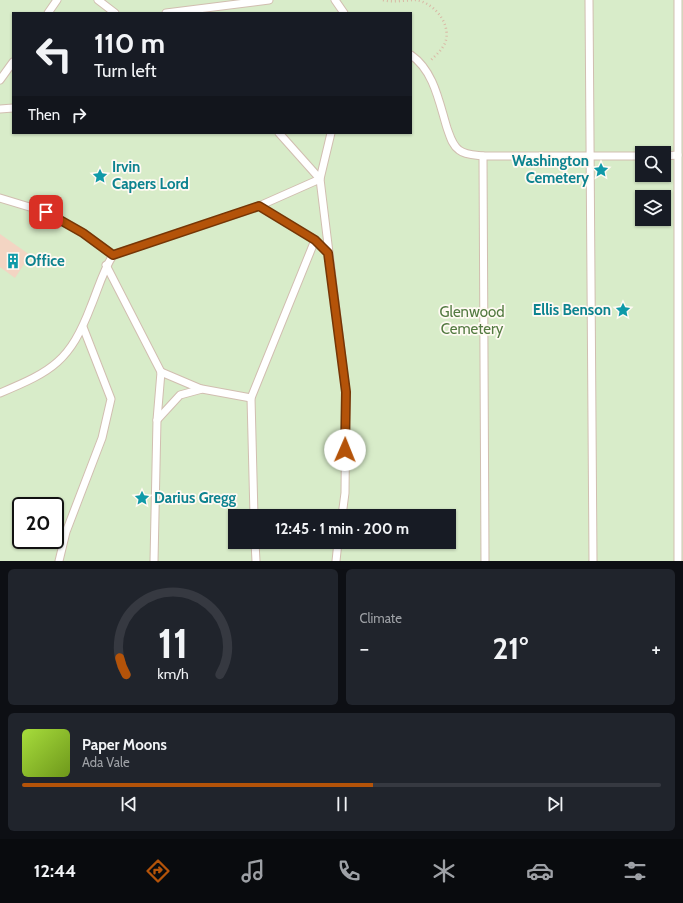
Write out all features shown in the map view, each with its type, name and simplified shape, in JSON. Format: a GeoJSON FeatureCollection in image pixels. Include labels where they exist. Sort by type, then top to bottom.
{"type":"FeatureCollection","features":[{"type":"Feature","properties":{"kind":"lane"},"geometry":{"type":"LineString","coordinates":[[49,12],[57,0]]}},
{"type":"Feature","properties":{"kind":"lane"},"geometry":{"type":"LineString","coordinates":[[98,0],[114,12]]}},
{"type":"Feature","properties":{"kind":"lane"},"geometry":{"type":"LineString","coordinates":[[174,12],[269,0]]}},
{"type":"Feature","properties":{"kind":"lane"},"geometry":{"type":"LineString","coordinates":[[335,0],[343,12]]}},
{"type":"Feature","properties":{"kind":"lane"},"geometry":{"type":"LineString","coordinates":[[589,0],[593,561]]}},
{"type":"Feature","properties":{"kind":"lane"},"geometry":{"type":"LineString","coordinates":[[678,0],[678,561]]}},
{"type":"Feature","properties":{"kind":"lane"},"geometry":{"type":"LineString","coordinates":[[412,56],[424,65],[431,77],[452,141],[459,150],[469,155],[635,156]]}},
{"type":"Feature","properties":{"kind":"lane"},"geometry":{"type":"LineString","coordinates":[[0,80],[12,63]]}},
{"type":"Feature","properties":{"kind":"lane"},"geometry":{"type":"LineString","coordinates":[[0,109],[12,108]]}},
{"type":"Feature","properties":{"kind":"lane"},"geometry":{"type":"LineString","coordinates":[[280,134],[320,180]]}},
{"type":"Feature","properties":{"kind":"lane"},"geometry":{"type":"LineString","coordinates":[[331,134],[320,180],[346,392],[345,493],[343,509]]}},
{"type":"Feature","properties":{"kind":"lane"},"geometry":{"type":"LineString","coordinates":[[482,156],[485,561]]}},
{"type":"Feature","properties":{"kind":"lane"},"geometry":{"type":"LineString","coordinates":[[671,156],[678,156]]}},
{"type":"Feature","properties":{"kind":"lane"},"geometry":{"type":"LineString","coordinates":[[0,393],[49,370],[67,355],[83,327],[106,265],[113,255],[259,206],[320,180]]}},
{"type":"Feature","properties":{"kind":"lane"},"geometry":{"type":"LineString","coordinates":[[0,198],[46,212],[83,233],[113,255]]}},
{"type":"Feature","properties":{"kind":"lane"},"geometry":{"type":"LineString","coordinates":[[259,206],[315,240],[328,253]]}},
{"type":"Feature","properties":{"kind":"lane"},"geometry":{"type":"LineString","coordinates":[[254,509],[251,398],[315,240]]}},
{"type":"Feature","properties":{"kind":"lane"},"geometry":{"type":"LineString","coordinates":[[106,265],[161,372],[157,420],[154,561]]}},
{"type":"Feature","properties":{"kind":"lane"},"geometry":{"type":"LineString","coordinates":[[59,561],[66,532],[102,438],[111,399],[83,327]]}},
{"type":"Feature","properties":{"kind":"lane"},"geometry":{"type":"LineString","coordinates":[[161,372],[202,390],[251,398]]}},
{"type":"Feature","properties":{"kind":"lane"},"geometry":{"type":"LineString","coordinates":[[157,420],[180,395],[202,390]]}},
{"type":"Feature","properties":{"kind":"lane"},"geometry":{"type":"LineString","coordinates":[[255,549],[256,561]]}},
{"type":"Feature","properties":{"kind":"lane"},"geometry":{"type":"LineString","coordinates":[[336,561],[337,549]]}},
{"type":"Feature","properties":{"kind":"path"},"geometry":{"type":"LineString","coordinates":[[383,0],[416,0],[429,5],[440,14],[445,26],[446,42],[442,49],[424,65]]}},
{"type":"Feature","properties":{"kind":"green space","name":"Glenwood Cemetery"},"geometry":{"type":"Polygon","coordinates":[[[0,0],[683,0],[683,561],[0,561],[0,0]]]}},
{"type":"Feature","properties":{"kind":"building","name":"Office"},"geometry":{"type":"Polygon","coordinates":[[[0,234],[30,255],[15,278],[0,267],[0,234]]]}},
{"type":"Feature","properties":{"kind":"place","name":"Washington Cemetery"},"geometry":{"type":"Point","coordinates":[601,170]}},
{"type":"Feature","properties":{"kind":"place","name":"Irvin Capers Lord"},"geometry":{"type":"Point","coordinates":[100,176]}},
{"type":"Feature","properties":{"kind":"place","name":"Office"},"geometry":{"type":"Point","coordinates":[13,261]}},
{"type":"Feature","properties":{"kind":"place","name":"Ellis Benson"},"geometry":{"type":"Point","coordinates":[623,310]}},
{"type":"Feature","properties":{"kind":"place","name":"Darius Gregg"},"geometry":{"type":"Point","coordinates":[142,498]}},
{"type":"Feature","properties":{"kind":"route"},"geometry":{"type":"LineString","coordinates":[[46,212],[83,233],[113,255],[259,206],[315,240],[328,253],[346,392],[345,450]]}}]}
